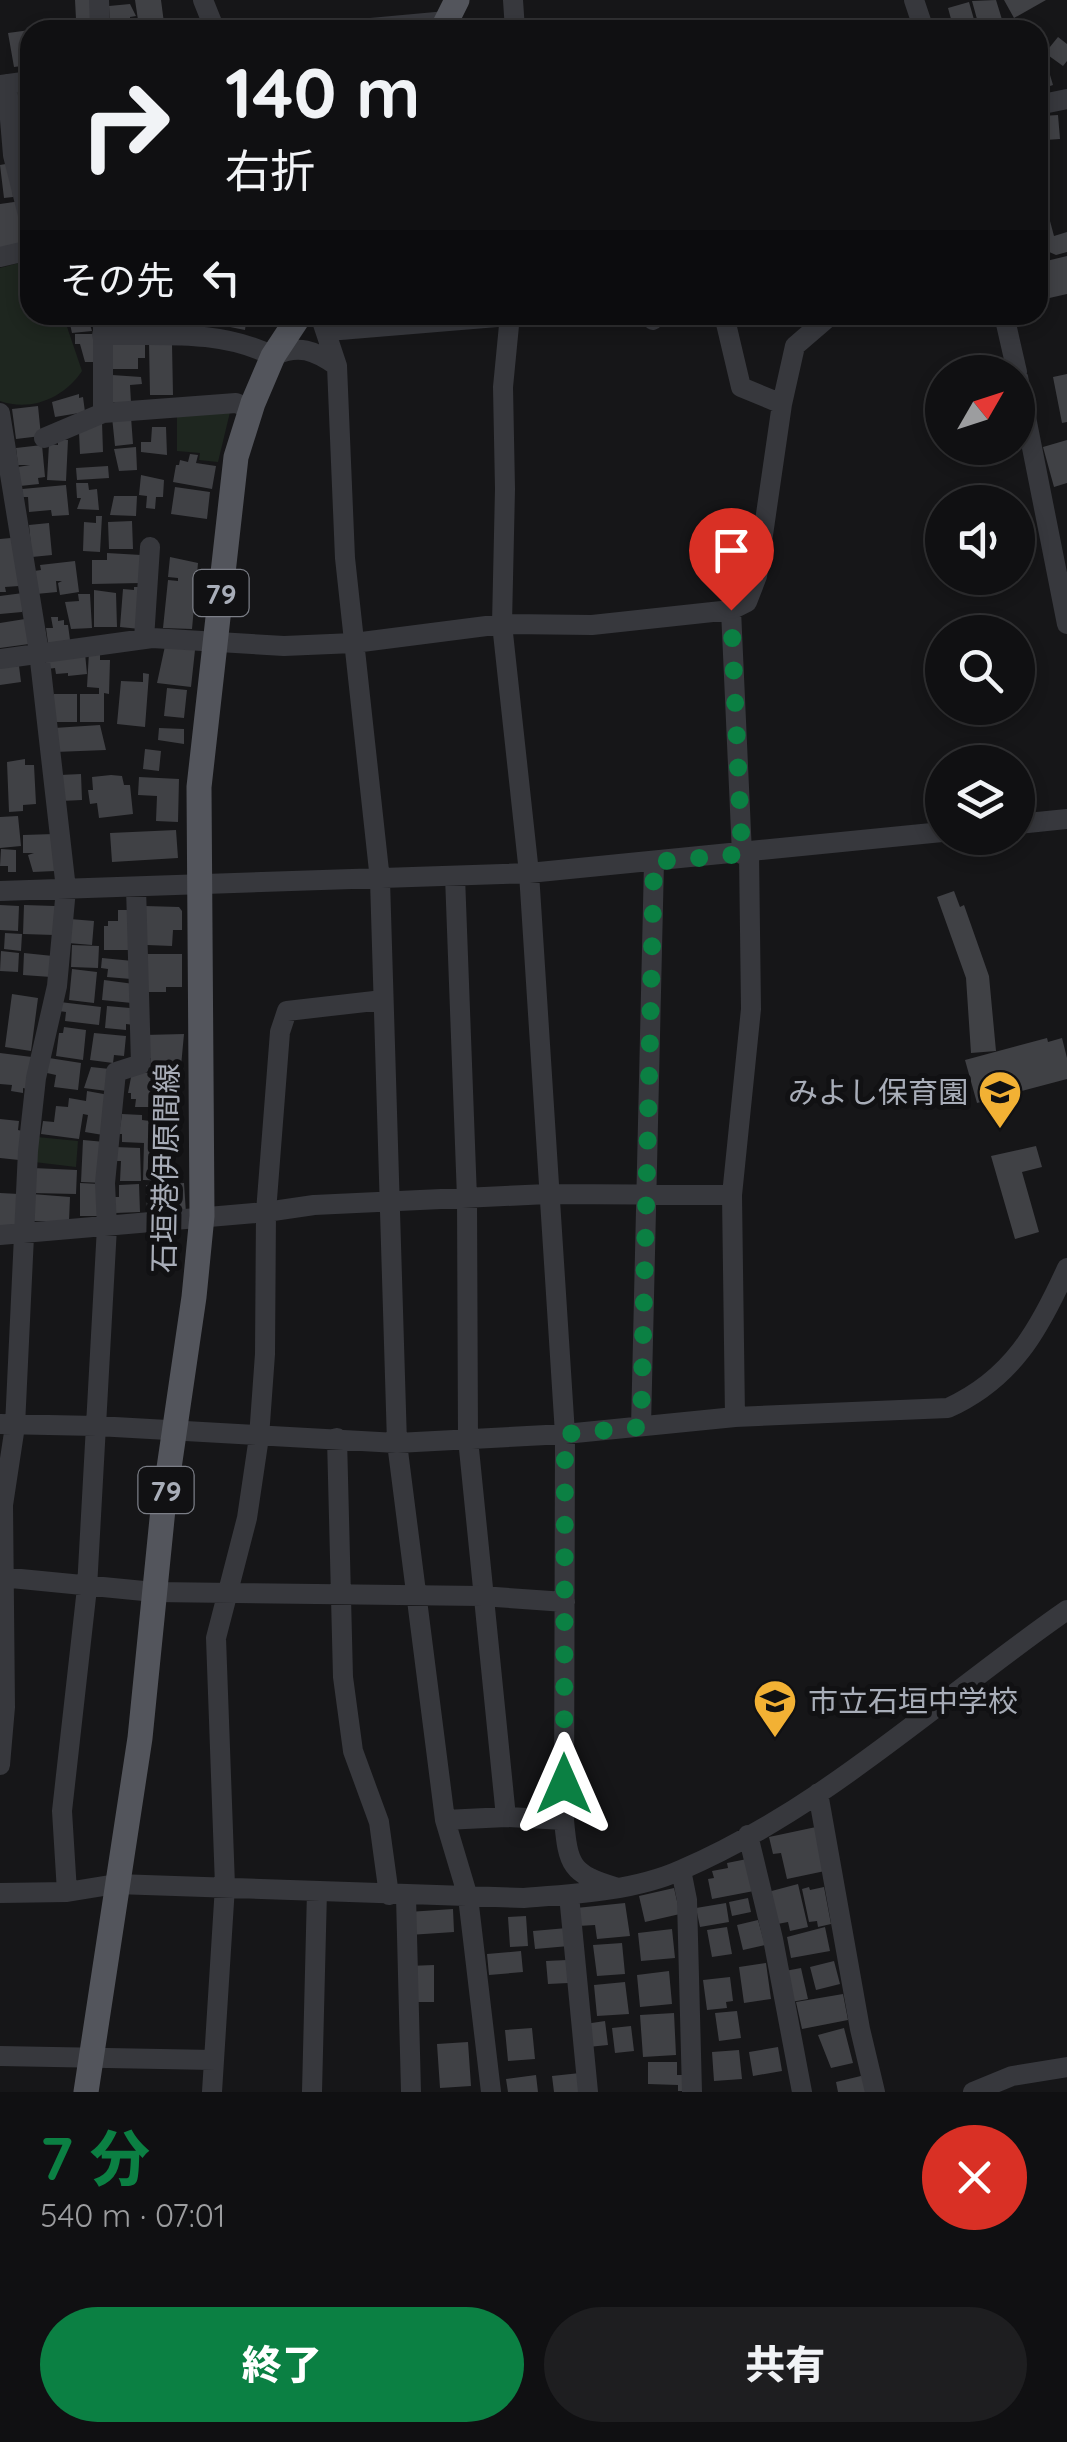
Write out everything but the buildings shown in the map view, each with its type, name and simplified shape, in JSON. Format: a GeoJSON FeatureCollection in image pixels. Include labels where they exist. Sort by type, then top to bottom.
{"type":"FeatureCollection","features":[{"type":"Feature","properties":{"kind":"main road","name":"石垣港伊原間線"},"geometry":{"type":"LineString","coordinates":[[86,2092],[140,1738],[154,1592],[202,1216],[198,787],[236,457],[273,356],[293,325]]}},
{"type":"Feature","properties":{"kind":"street"},"geometry":{"type":"LineString","coordinates":[[3,84],[20,183]]}},
{"type":"Feature","properties":{"kind":"street"},"geometry":{"type":"LineString","coordinates":[[103,413],[103,325],[239,341],[273,356],[300,348],[316,352],[337,366]]}},
{"type":"Feature","properties":{"kind":"street"},"geometry":{"type":"LineString","coordinates":[[325,325],[337,366],[345,558],[380,880],[397,1443],[444,1820],[468,1897],[491,2092]]}},
{"type":"Feature","properties":{"kind":"street"},"geometry":{"type":"LineString","coordinates":[[509,325],[503,387],[502,624],[529,873],[565,1434],[564,1820],[568,1858],[584,1878],[615,1888]]}},
{"type":"Feature","properties":{"kind":"street"},"geometry":{"type":"LineString","coordinates":[[726,325],[741,387],[782,404]]}},
{"type":"Feature","properties":{"kind":"street"},"geometry":{"type":"LineString","coordinates":[[0,659],[144,639],[284,646],[354,643],[502,624],[592,625],[731,610],[747,602],[757,576],[782,404],[795,346],[819,325]]}},
{"type":"Feature","properties":{"kind":"street"},"geometry":{"type":"LineString","coordinates":[[1006,325],[1013,355]]}},
{"type":"Feature","properties":{"kind":"street"},"geometry":{"type":"LineString","coordinates":[[44,438],[103,413],[236,403],[251,409]]}},
{"type":"Feature","properties":{"kind":"street"},"geometry":{"type":"LineString","coordinates":[[0,413],[39,652],[66,889],[57,986],[36,1078],[7,1425],[1,1577],[5,1707],[0,1765]]}},
{"type":"Feature","properties":{"kind":"street"},"geometry":{"type":"LineString","coordinates":[[1035,446],[1058,536],[1067,624]]}},
{"type":"Feature","properties":{"kind":"street"},"geometry":{"type":"LineString","coordinates":[[144,639],[150,547]]}},
{"type":"Feature","properties":{"kind":"street"},"geometry":{"type":"LineString","coordinates":[[731,610],[746,854],[750,1009],[732,1195],[735,1418]]}},
{"type":"Feature","properties":{"kind":"street"},"geometry":{"type":"LineString","coordinates":[[1035,822],[1067,819]]}},
{"type":"Feature","properties":{"kind":"street"},"geometry":{"type":"LineString","coordinates":[[0,891],[529,873],[925,834]]}},
{"type":"Feature","properties":{"kind":"street"},"geometry":{"type":"LineString","coordinates":[[641,1427],[654,862]]}},
{"type":"Feature","properties":{"kind":"street"},"geometry":{"type":"LineString","coordinates":[[455,876],[467,1198],[468,1439],[506,1818]]}},
{"type":"Feature","properties":{"kind":"street"},"geometry":{"type":"LineString","coordinates":[[66,1892],[62,1811],[87,1588],[107,1226],[106,1183],[116,1072],[141,1064],[136,886]]}},
{"type":"Feature","properties":{"kind":"street"},"geometry":{"type":"LineString","coordinates":[[212,2092],[225,1886],[216,1638],[247,1518],[259,1436],[265,1354],[266,1212],[280,1032],[288,1012],[383,1000]]}},
{"type":"Feature","properties":{"kind":"street"},"geometry":{"type":"LineString","coordinates":[[0,1234],[314,1205],[548,1194],[732,1195]]}},
{"type":"Feature","properties":{"kind":"street"},"geometry":{"type":"LineString","coordinates":[[7,1425],[97,1426],[397,1443],[565,1434],[735,1418],[948,1408],[977,1395],[1009,1367],[1039,1327],[1067,1268]]}},
{"type":"Feature","properties":{"kind":"street"},"geometry":{"type":"LineString","coordinates":[[337,1438],[343,1677],[353,1751],[379,1822],[398,1895],[410,2092]]}},
{"type":"Feature","properties":{"kind":"street"},"geometry":{"type":"LineString","coordinates":[[1,1577],[154,1592],[482,1596],[566,1602]]}},
{"type":"Feature","properties":{"kind":"street"},"geometry":{"type":"LineString","coordinates":[[0,1893],[66,1892],[116,1884],[524,1898],[615,1888],[681,1870],[818,1793],[917,1724],[1067,1610]]}},
{"type":"Feature","properties":{"kind":"street"},"geometry":{"type":"LineString","coordinates":[[818,1793],[856,2009],[875,2092]]}},
{"type":"Feature","properties":{"kind":"street"},"geometry":{"type":"LineString","coordinates":[[444,1820],[564,1820]]}},
{"type":"Feature","properties":{"kind":"street"},"geometry":{"type":"LineString","coordinates":[[748,1835],[773,1939],[802,2092]]}},
{"type":"Feature","properties":{"kind":"street"},"geometry":{"type":"LineString","coordinates":[[524,1898],[554,1882],[568,1858]]}},
{"type":"Feature","properties":{"kind":"street"},"geometry":{"type":"LineString","coordinates":[[681,1870],[687,1900],[692,2092]]}},
{"type":"Feature","properties":{"kind":"street"},"geometry":{"type":"LineString","coordinates":[[312,2092],[317,1892]]}},
{"type":"Feature","properties":{"kind":"street"},"geometry":{"type":"LineString","coordinates":[[569,1895],[588,2092]]}},
{"type":"Feature","properties":{"kind":"street"},"geometry":{"type":"LineString","coordinates":[[0,2056],[214,2060]]}},
{"type":"Feature","properties":{"kind":"street"},"geometry":{"type":"LineString","coordinates":[[973,2092],[1012,2076],[1067,2066]]}},
{"type":"Feature","properties":{"kind":"shaded area"},"geometry":{"type":"Polygon","coordinates":[[[20,263],[20,325],[66,325],[82,371],[66,389],[46,400],[23,405],[0,401],[0,268],[20,263]]]}},
{"type":"Feature","properties":{"kind":"shaded area"},"geometry":{"type":"Polygon","coordinates":[[[231,408],[218,462],[199,460],[200,453],[177,451],[177,412],[231,408]]]}},
{"type":"Feature","properties":{"kind":"shaded area"},"geometry":{"type":"Polygon","coordinates":[[[37,1137],[78,1141],[76,1167],[34,1162],[37,1137]]]}},
{"type":"Feature","properties":{"kind":"place","name":"みよし保育園"},"geometry":{"type":"Point","coordinates":[1000,1130]}},
{"type":"Feature","properties":{"kind":"place","name":"市立石垣中学校"},"geometry":{"type":"Point","coordinates":[775,1739]}},
{"type":"Feature","properties":{"kind":"route"},"geometry":{"type":"LineString","coordinates":[[564,1784],[565,1434],[641,1427],[654,862],[742,854],[731,610]]}}]}
